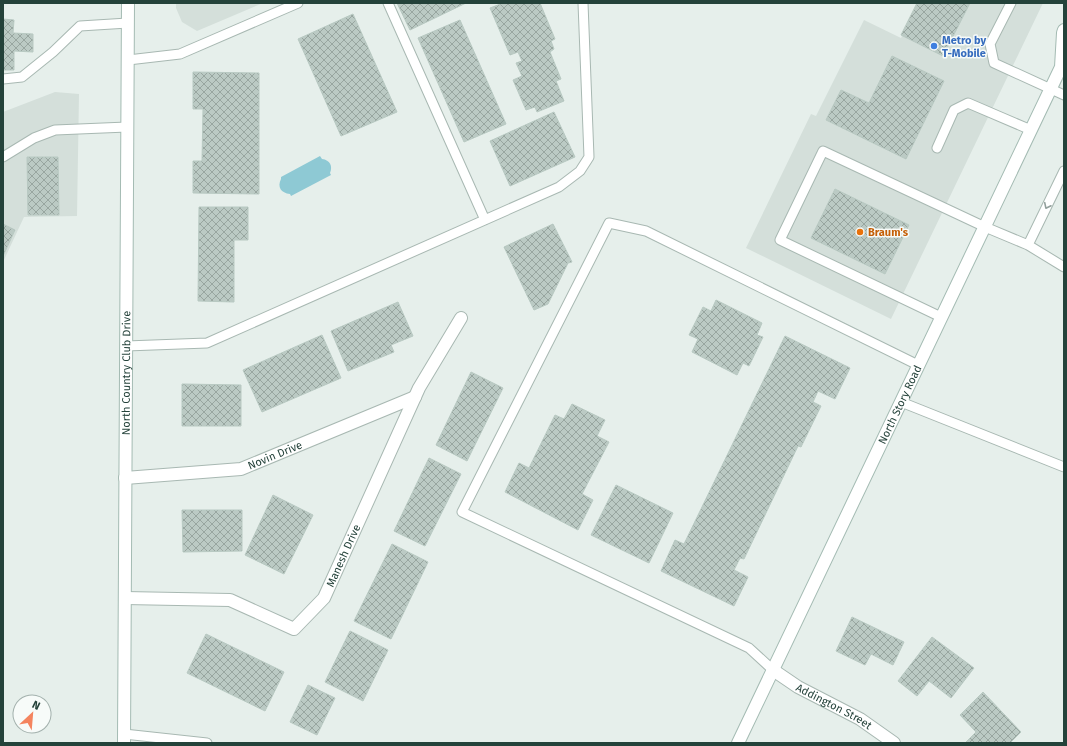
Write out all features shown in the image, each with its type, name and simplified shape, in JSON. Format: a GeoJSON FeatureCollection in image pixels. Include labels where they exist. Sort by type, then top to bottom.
{"type":"FeatureCollection","features":[{"type":"Feature","properties":{"kind":"street","name":"North Country Club Drive"},"geometry":{"type":"LineString","coordinates":[[124,738],[128,3]]}},
{"type":"Feature","properties":{"kind":"street","name":"North Story Road"},"geometry":{"type":"LineString","coordinates":[[738,743],[984,226],[1063,66],[1062,33],[1064,30]]}},
{"type":"Feature","properties":{"kind":"street","name":"Manesh Drive"},"geometry":{"type":"LineString","coordinates":[[125,598],[230,600],[294,629],[324,598],[419,388],[462,318]]}},
{"type":"Feature","properties":{"kind":"street","name":"Novin Drive"},"geometry":{"type":"LineString","coordinates":[[125,478],[241,469],[415,397]]}},
{"type":"Feature","properties":{"kind":"street","name":"Addington Street"},"geometry":{"type":"LineString","coordinates":[[774,670],[798,687],[860,719],[894,743]]}},
{"type":"Feature","properties":{"kind":"lane"},"geometry":{"type":"LineString","coordinates":[[128,60],[180,54],[298,3]]}},
{"type":"Feature","properties":{"kind":"lane"},"geometry":{"type":"LineString","coordinates":[[388,3],[485,220]]}},
{"type":"Feature","properties":{"kind":"lane"},"geometry":{"type":"LineString","coordinates":[[126,346],[207,343],[559,187],[580,171],[589,157],[583,3]]}},
{"type":"Feature","properties":{"kind":"lane"},"geometry":{"type":"LineString","coordinates":[[1011,3],[990,44],[994,63],[1050,90],[1064,95]]}},
{"type":"Feature","properties":{"kind":"lane"},"geometry":{"type":"LineString","coordinates":[[3,79],[22,77],[53,52],[80,26],[128,24]]}},
{"type":"Feature","properties":{"kind":"lane"},"geometry":{"type":"LineString","coordinates":[[936,148],[954,110],[968,103],[1031,130]]}},
{"type":"Feature","properties":{"kind":"lane"},"geometry":{"type":"LineString","coordinates":[[3,156],[34,138],[55,130],[127,127]]}},
{"type":"Feature","properties":{"kind":"lane"},"geometry":{"type":"LineString","coordinates":[[942,317],[780,240],[823,151],[1028,245],[1064,267]]}},
{"type":"Feature","properties":{"kind":"lane"},"geometry":{"type":"LineString","coordinates":[[1028,245],[1064,171]]}},
{"type":"Feature","properties":{"kind":"lane"},"geometry":{"type":"LineString","coordinates":[[774,670],[748,648],[462,512],[609,223],[646,230],[918,365]]}},
{"type":"Feature","properties":{"kind":"lane"},"geometry":{"type":"LineString","coordinates":[[901,402],[1064,467]]}},
{"type":"Feature","properties":{"kind":"lane"},"geometry":{"type":"LineString","coordinates":[[124,738],[207,743]]}},
{"type":"Feature","properties":{"kind":"shaded area"},"geometry":{"type":"Polygon","coordinates":[[[176,3],[263,3],[197,31],[182,22],[176,8],[176,3]]]}},
{"type":"Feature","properties":{"kind":"shaded area"},"geometry":{"type":"Polygon","coordinates":[[[919,3],[1043,3],[891,319],[746,248],[811,114],[816,116],[864,20],[901,38],[919,3]]]}},
{"type":"Feature","properties":{"kind":"shaded area"},"geometry":{"type":"Polygon","coordinates":[[[55,92],[79,94],[77,216],[24,217],[3,262],[3,112],[55,92]]]}},
{"type":"Feature","properties":{"kind":"water"},"geometry":{"type":"Polygon","coordinates":[[[320,156],[330,164],[331,175],[291,196],[290,194],[282,191],[279,185],[281,177],[320,156]]]}},
{"type":"Feature","properties":{"kind":"building"},"geometry":{"type":"Polygon","coordinates":[[[397,3],[466,3],[410,30],[397,3]]]}},
{"type":"Feature","properties":{"kind":"building"},"geometry":{"type":"Polygon","coordinates":[[[503,3],[540,3],[555,39],[551,41],[554,49],[550,52],[561,79],[556,81],[564,101],[537,112],[535,107],[526,110],[513,80],[522,76],[516,63],[522,61],[518,52],[510,55],[490,8],[503,3]]]}},
{"type":"Feature","properties":{"kind":"building"},"geometry":{"type":"Polygon","coordinates":[[[917,3],[970,3],[943,56],[901,35],[917,3]]]}},
{"type":"Feature","properties":{"kind":"building"},"geometry":{"type":"Polygon","coordinates":[[[353,14],[397,112],[341,136],[298,39],[353,14]]]}},
{"type":"Feature","properties":{"kind":"building"},"geometry":{"type":"Polygon","coordinates":[[[3,19],[14,20],[13,33],[33,34],[33,52],[14,51],[14,70],[3,70],[3,19]]]}},
{"type":"Feature","properties":{"kind":"building"},"geometry":{"type":"Polygon","coordinates":[[[460,20],[506,124],[464,142],[418,38],[460,20]]]}},
{"type":"Feature","properties":{"kind":"building"},"geometry":{"type":"Polygon","coordinates":[[[892,56],[944,81],[906,159],[826,120],[841,90],[869,103],[892,56]]]}},
{"type":"Feature","properties":{"kind":"building"},"geometry":{"type":"Polygon","coordinates":[[[193,72],[259,73],[259,194],[193,193],[193,161],[202,161],[203,109],[193,109],[193,72]]]}},
{"type":"Feature","properties":{"kind":"building"},"geometry":{"type":"Polygon","coordinates":[[[554,112],[575,157],[510,186],[490,141],[554,112]]]}},
{"type":"Feature","properties":{"kind":"building"},"geometry":{"type":"Polygon","coordinates":[[[27,157],[58,157],[59,215],[28,215],[27,157]]]}},
{"type":"Feature","properties":{"kind":"building","name":"Braum's"},"geometry":{"type":"Polygon","coordinates":[[[835,189],[909,225],[885,274],[811,238],[835,189]]]}},
{"type":"Feature","properties":{"kind":"building"},"geometry":{"type":"Polygon","coordinates":[[[199,207],[248,207],[248,240],[234,240],[234,302],[198,301],[199,207]]]}},
{"type":"Feature","properties":{"kind":"building"},"geometry":{"type":"Polygon","coordinates":[[[3,224],[15,230],[3,256],[3,224]]]}},
{"type":"Feature","properties":{"kind":"building"},"geometry":{"type":"Polygon","coordinates":[[[553,224],[572,262],[568,263],[548,304],[534,310],[504,247],[553,224]]]}},
{"type":"Feature","properties":{"kind":"building"},"geometry":{"type":"Polygon","coordinates":[[[716,300],[762,323],[757,335],[763,337],[749,366],[743,363],[737,375],[692,352],[698,339],[689,335],[703,307],[711,311],[716,300]]]}},
{"type":"Feature","properties":{"kind":"building"},"geometry":{"type":"Polygon","coordinates":[[[398,302],[413,336],[391,345],[394,352],[348,371],[331,331],[398,302]]]}},
{"type":"Feature","properties":{"kind":"building"},"geometry":{"type":"Polygon","coordinates":[[[322,335],[341,378],[262,412],[243,370],[322,335]]]}},
{"type":"Feature","properties":{"kind":"building"},"geometry":{"type":"Polygon","coordinates":[[[785,336],[850,368],[835,399],[818,391],[813,402],[821,406],[801,447],[798,446],[744,559],[740,558],[734,570],[748,577],[734,606],[661,571],[675,540],[684,544],[785,336]]]}},
{"type":"Feature","properties":{"kind":"building"},"geometry":{"type":"Polygon","coordinates":[[[471,372],[503,388],[467,461],[436,445],[471,372]]]}},
{"type":"Feature","properties":{"kind":"building"},"geometry":{"type":"Polygon","coordinates":[[[182,384],[241,385],[241,426],[182,426],[182,384]]]}},
{"type":"Feature","properties":{"kind":"building"},"geometry":{"type":"Polygon","coordinates":[[[572,404],[605,420],[597,436],[609,442],[582,494],[593,500],[578,530],[505,492],[519,463],[529,468],[555,415],[564,419],[572,404]]]}},
{"type":"Feature","properties":{"kind":"building"},"geometry":{"type":"Polygon","coordinates":[[[429,458],[461,474],[425,546],[394,531],[429,458]]]}},
{"type":"Feature","properties":{"kind":"building"},"geometry":{"type":"Polygon","coordinates":[[[616,485],[673,513],[649,563],[591,535],[616,485]]]}},
{"type":"Feature","properties":{"kind":"building"},"geometry":{"type":"Polygon","coordinates":[[[273,495],[313,515],[284,574],[245,555],[273,495]]]}},
{"type":"Feature","properties":{"kind":"building"},"geometry":{"type":"Polygon","coordinates":[[[182,510],[242,510],[242,551],[183,552],[182,510]]]}},
{"type":"Feature","properties":{"kind":"building"},"geometry":{"type":"Polygon","coordinates":[[[392,544],[428,562],[391,639],[354,621],[392,544]]]}},
{"type":"Feature","properties":{"kind":"building"},"geometry":{"type":"Polygon","coordinates":[[[852,617],[904,642],[893,665],[871,654],[865,665],[836,651],[852,617]]]}},
{"type":"Feature","properties":{"kind":"building"},"geometry":{"type":"Polygon","coordinates":[[[350,631],[388,650],[363,701],[325,682],[350,631]]]}},
{"type":"Feature","properties":{"kind":"building"},"geometry":{"type":"Polygon","coordinates":[[[206,634],[284,672],[265,711],[187,673],[206,634]]]}},
{"type":"Feature","properties":{"kind":"building"},"geometry":{"type":"Polygon","coordinates":[[[932,637],[974,668],[951,698],[929,681],[917,696],[898,681],[932,637]]]}},
{"type":"Feature","properties":{"kind":"building"},"geometry":{"type":"Polygon","coordinates":[[[308,685],[335,698],[317,735],[290,722],[308,685]]]}},
{"type":"Feature","properties":{"kind":"building"},"geometry":{"type":"Polygon","coordinates":[[[983,692],[1021,732],[1010,743],[965,743],[976,732],[960,715],[983,692]]]}},
{"type":"Feature","properties":{"kind":"place","name":"Metro by T-Mobile"},"geometry":{"type":"Point","coordinates":[934,46]}},
{"type":"Feature","properties":{"kind":"place","name":"Braum's"},"geometry":{"type":"Point","coordinates":[860,232]}}]}
